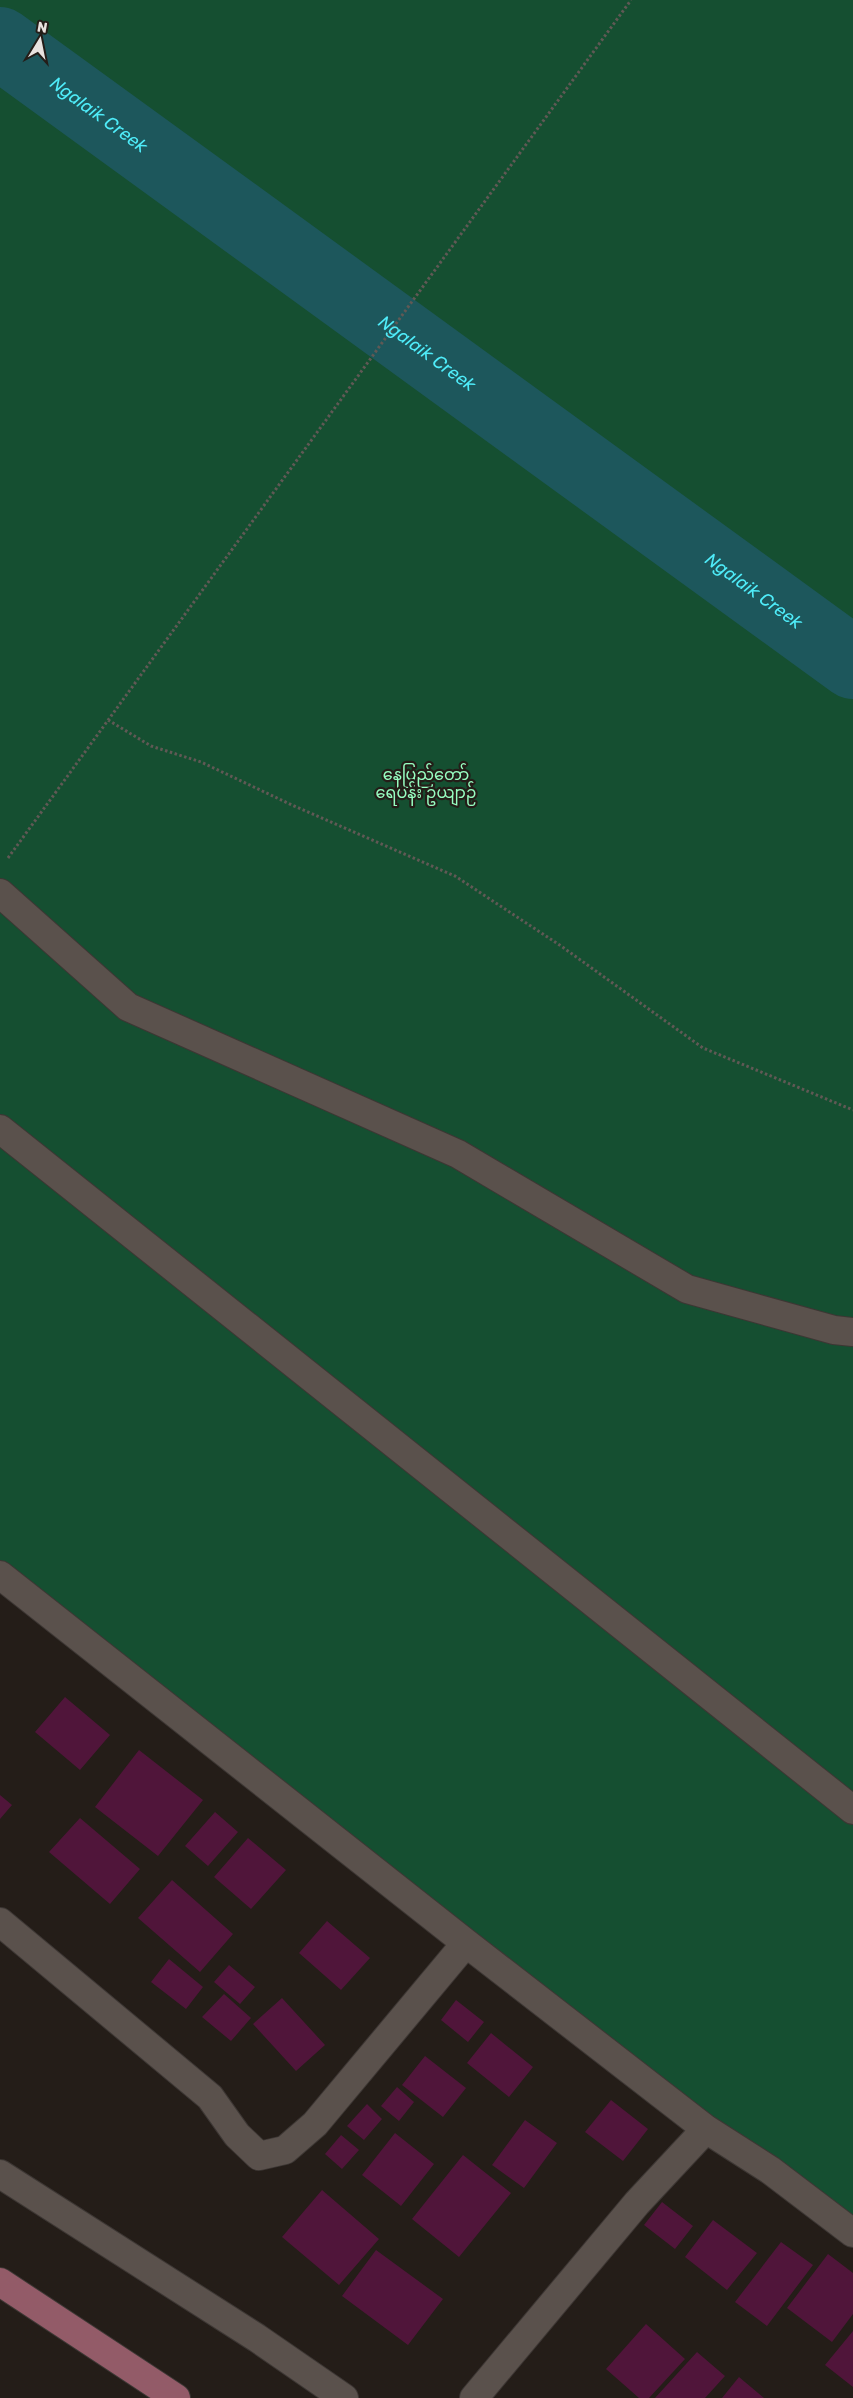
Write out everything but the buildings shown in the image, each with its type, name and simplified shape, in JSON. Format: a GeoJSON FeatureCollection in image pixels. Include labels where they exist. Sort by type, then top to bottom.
{"type":"FeatureCollection","features":[{"type":"Feature","properties":{"kind":"main road"},"geometry":{"type":"LineString","coordinates":[[0,2282],[176,2398]]}},
{"type":"Feature","properties":{"kind":"street"},"geometry":{"type":"LineString","coordinates":[[0,893],[128,1007],[458,1154],[687,1289],[834,1330],[853,1332]]}},
{"type":"Feature","properties":{"kind":"street"},"geometry":{"type":"LineString","coordinates":[[0,1129],[853,1810]]}},
{"type":"Feature","properties":{"kind":"street"},"geometry":{"type":"LineString","coordinates":[[0,1575],[466,1943],[706,2129],[770,2170],[853,2233]]}},
{"type":"Feature","properties":{"kind":"street"},"geometry":{"type":"LineString","coordinates":[[0,1922],[210,2097],[237,2135],[259,2156],[285,2150],[315,2124],[466,1943]]}},
{"type":"Feature","properties":{"kind":"street"},"geometry":{"type":"LineString","coordinates":[[474,2398],[637,2204],[706,2129]]}},
{"type":"Feature","properties":{"kind":"street"},"geometry":{"type":"LineString","coordinates":[[0,2174],[257,2338],[344,2398]]}},
{"type":"Feature","properties":{"kind":"path"},"geometry":{"type":"LineString","coordinates":[[6,861],[631,0]]}},
{"type":"Feature","properties":{"kind":"path"},"geometry":{"type":"LineString","coordinates":[[108,720],[151,746],[201,762],[294,806],[455,876],[561,946],[703,1048],[853,1110]]}},
{"type":"Feature","properties":{"kind":"green space","name":"နေပြည်တော် ရေပန်း ဥယျာဉ်"},"geometry":{"type":"Polygon","coordinates":[[[0,0],[853,0],[853,2233],[0,1567],[0,0]]]}},
{"type":"Feature","properties":{"kind":"waterway","name":"Ngalaik Creek"},"geometry":{"type":"LineString","coordinates":[[0,43],[853,663]]}}]}
